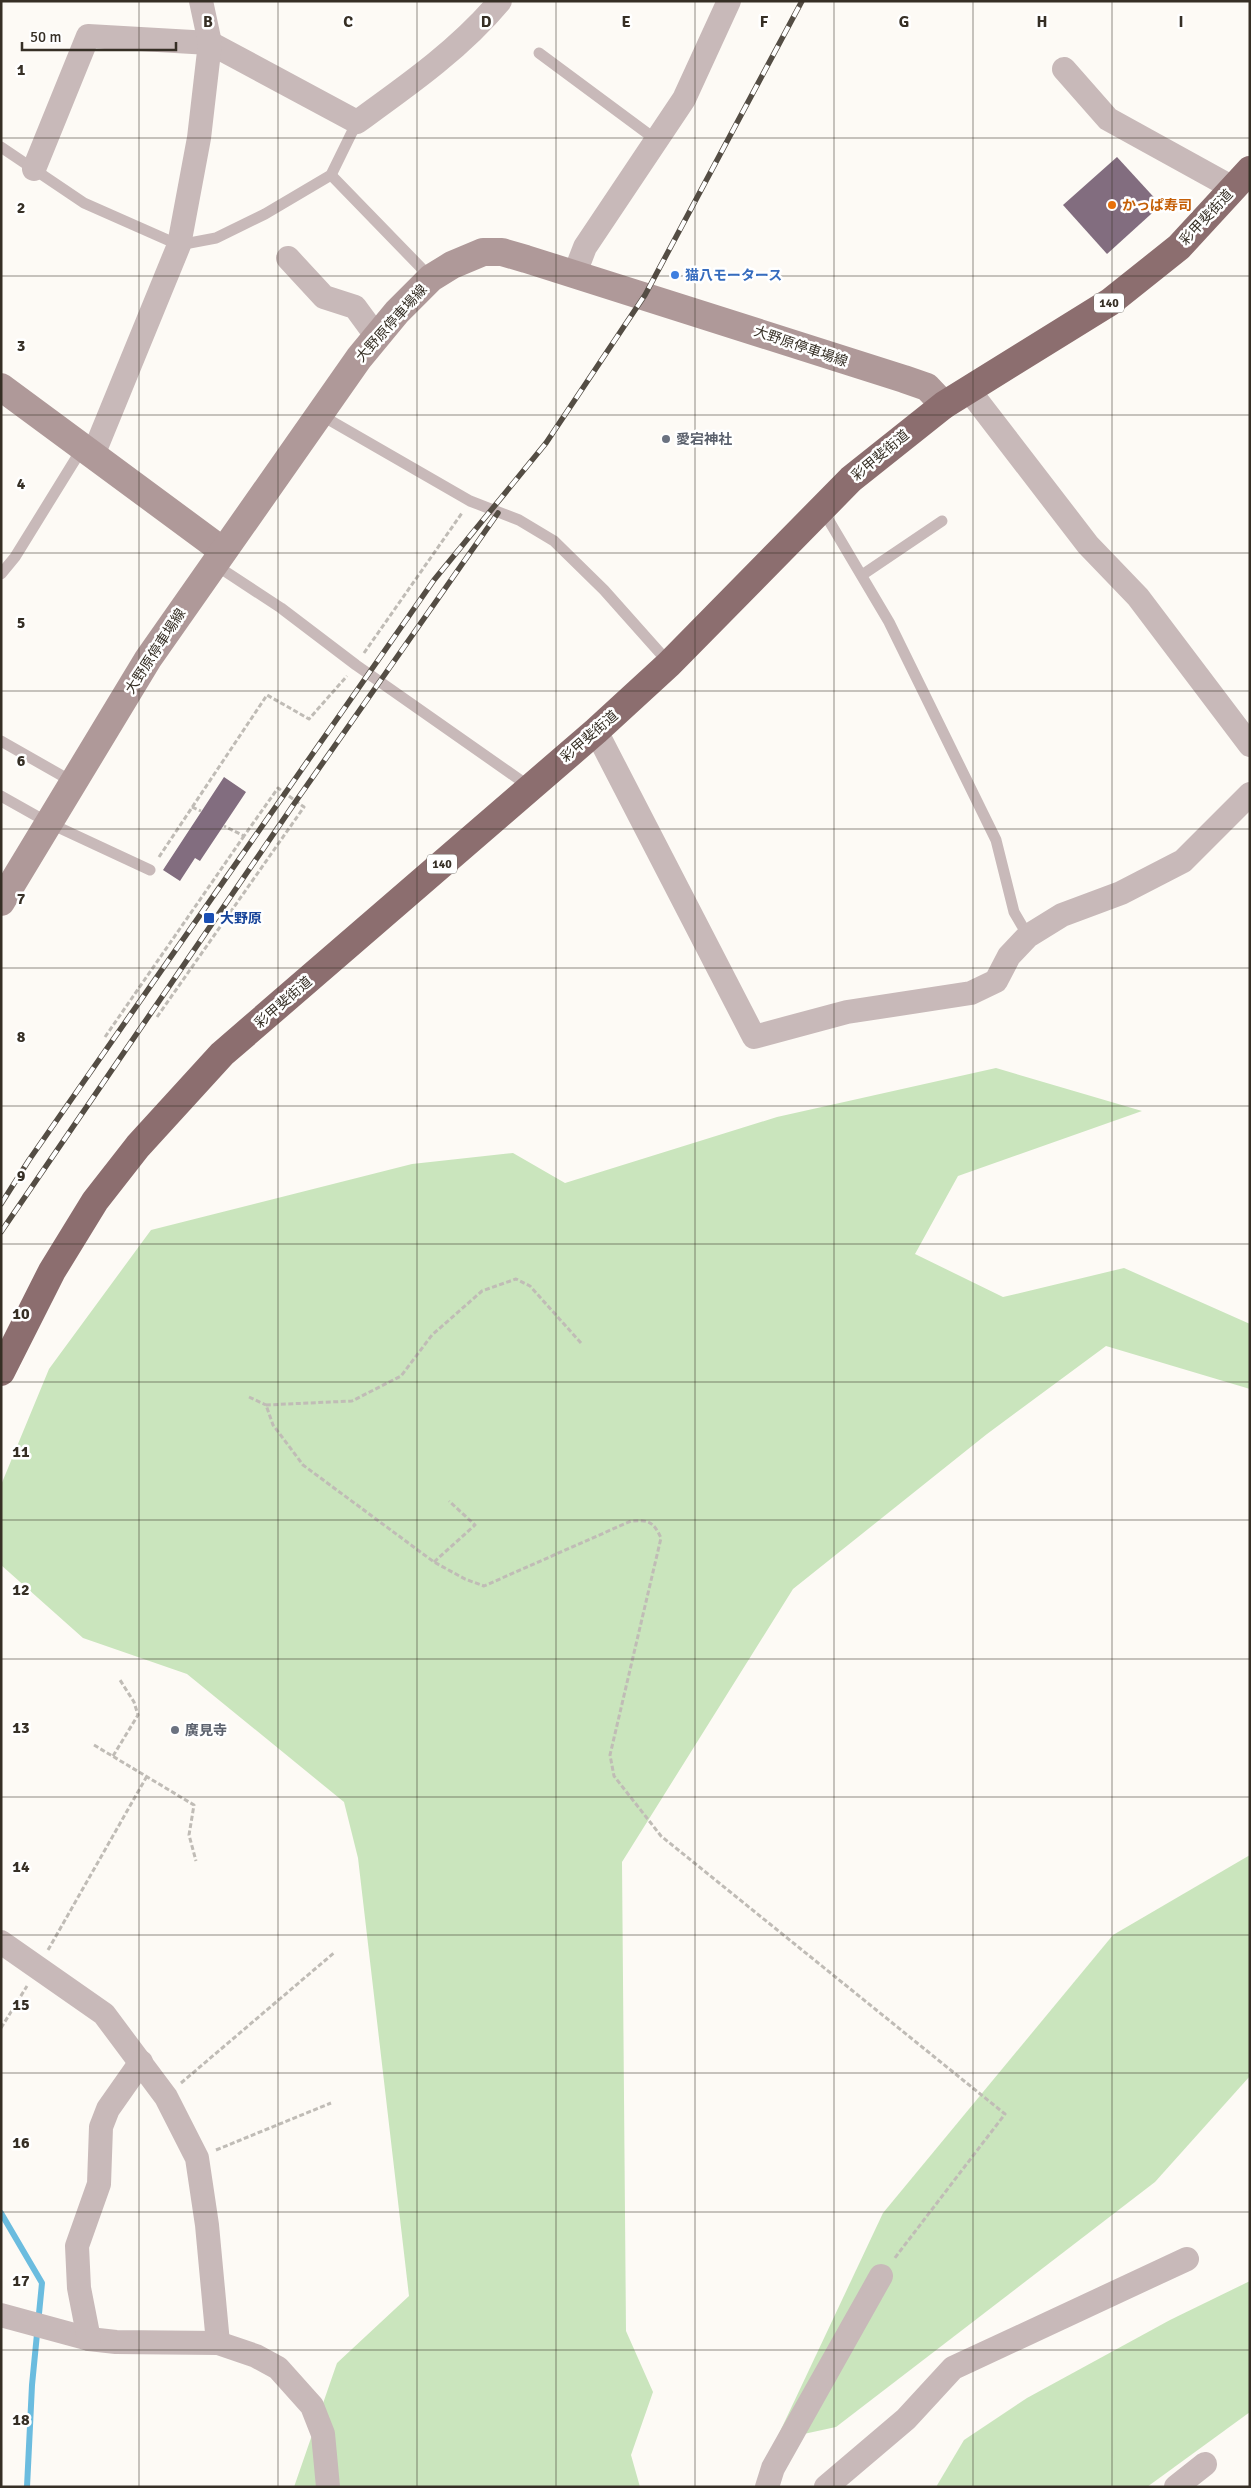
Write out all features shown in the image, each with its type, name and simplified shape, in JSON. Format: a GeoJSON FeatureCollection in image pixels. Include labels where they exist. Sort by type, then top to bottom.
{"type":"FeatureCollection","features":[{"type":"Feature","properties":{"kind":"highway","name":"彩甲斐街道"},"geometry":{"type":"LineString","coordinates":[[1,1372],[52,1271],[96,1201],[138,1146],[222,1054],[596,731],[669,664],[851,479],[944,405],[1110,302],[1179,247],[1241,179]]}},
{"type":"Feature","properties":{"kind":"main road","name":"大野原停車場線"},"geometry":{"type":"LineString","coordinates":[[1,902],[148,660],[319,414],[376,337],[431,278],[452,265],[483,252],[502,252],[575,273],[904,379],[927,387],[944,405]]}},
{"type":"Feature","properties":{"kind":"main road"},"geometry":{"type":"LineString","coordinates":[[1,386],[88,451],[218,557]]}},
{"type":"Feature","properties":{"kind":"street"},"geometry":{"type":"LineString","coordinates":[[88,451],[179,244],[199,138],[210,43],[201,1]]}},
{"type":"Feature","properties":{"kind":"street"},"geometry":{"type":"LineString","coordinates":[[34,170],[88,36],[210,43],[357,122],[417,78],[486,18],[500,1]]}},
{"type":"Feature","properties":{"kind":"street"},"geometry":{"type":"LineString","coordinates":[[575,273],[585,247],[684,98],[728,1]]}},
{"type":"Feature","properties":{"kind":"street"},"geometry":{"type":"LineString","coordinates":[[1064,69],[1108,119],[1241,179]]}},
{"type":"Feature","properties":{"kind":"street"},"geometry":{"type":"LineString","coordinates":[[288,258],[324,297],[355,307],[376,337]]}},
{"type":"Feature","properties":{"kind":"street"},"geometry":{"type":"LineString","coordinates":[[968,389],[1088,545],[1138,597],[1250,745]]}},
{"type":"Feature","properties":{"kind":"street"},"geometry":{"type":"LineString","coordinates":[[596,731],[754,1037],[847,1012],[971,993],[996,981],[1009,956],[1028,936],[1062,915],[1120,893],[1184,861],[1250,794]]}},
{"type":"Feature","properties":{"kind":"street"},"geometry":{"type":"LineString","coordinates":[[1,1942],[104,2014],[166,2097],[197,2158],[207,2225],[218,2343]]}},
{"type":"Feature","properties":{"kind":"street"},"geometry":{"type":"LineString","coordinates":[[88,2339],[78,2288],[77,2246],[99,2184],[101,2127],[108,2109],[141,2062]]}},
{"type":"Feature","properties":{"kind":"street"},"geometry":{"type":"LineString","coordinates":[[826,2487],[906,2420],[953,2368],[1186,2259]]}},
{"type":"Feature","properties":{"kind":"street"},"geometry":{"type":"LineString","coordinates":[[767,2487],[774,2468],[881,2276]]}},
{"type":"Feature","properties":{"kind":"street"},"geometry":{"type":"LineString","coordinates":[[1,2315],[88,2339],[116,2342],[218,2343],[256,2356],[278,2368],[312,2406],[323,2434],[328,2487]]}},
{"type":"Feature","properties":{"kind":"street"},"geometry":{"type":"LineString","coordinates":[[1176,2487],[1205,2464]]}},
{"type":"Feature","properties":{"kind":"lane"},"geometry":{"type":"LineString","coordinates":[[539,54],[655,139]]}},
{"type":"Feature","properties":{"kind":"lane"},"geometry":{"type":"LineString","coordinates":[[1,147],[84,203],[179,244],[216,238],[265,214],[331,175],[357,122]]}},
{"type":"Feature","properties":{"kind":"lane"},"geometry":{"type":"LineString","coordinates":[[331,175],[431,278]]}},
{"type":"Feature","properties":{"kind":"lane"},"geometry":{"type":"LineString","coordinates":[[319,414],[470,501],[519,520],[554,541],[604,590],[669,664]]}},
{"type":"Feature","properties":{"kind":"lane"},"geometry":{"type":"LineString","coordinates":[[1,574],[15,557],[88,451]]}},
{"type":"Feature","properties":{"kind":"lane"},"geometry":{"type":"LineString","coordinates":[[821,508],[862,575],[928,700],[996,840],[1014,912],[1028,936]]}},
{"type":"Feature","properties":{"kind":"lane"},"geometry":{"type":"LineString","coordinates":[[862,575],[942,521]]}},
{"type":"Feature","properties":{"kind":"lane"},"geometry":{"type":"LineString","coordinates":[[218,557],[356,665],[530,787]]}},
{"type":"Feature","properties":{"kind":"lane"},"geometry":{"type":"LineString","coordinates":[[1,741],[73,782]]}},
{"type":"Feature","properties":{"kind":"lane"},"geometry":{"type":"LineString","coordinates":[[1,796],[49,823],[150,870]]}},
{"type":"Feature","properties":{"kind":"path"},"geometry":{"type":"LineString","coordinates":[[150,870],[267,695],[309,719],[356,665],[470,501]]}},
{"type":"Feature","properties":{"kind":"path"},"geometry":{"type":"LineString","coordinates":[[105,1037],[278,788],[304,807],[157,1017]]}},
{"type":"Feature","properties":{"kind":"path"},"geometry":{"type":"LineString","coordinates":[[192,807],[201,811]]}},
{"type":"Feature","properties":{"kind":"path"},"geometry":{"type":"LineString","coordinates":[[224,826],[244,836]]}},
{"type":"Feature","properties":{"kind":"path"},"geometry":{"type":"LineString","coordinates":[[249,1397],[266,1405],[352,1401],[401,1376],[432,1335],[482,1291],[516,1279],[530,1286],[580,1343]]}},
{"type":"Feature","properties":{"kind":"path"},"geometry":{"type":"LineString","coordinates":[[266,1405],[273,1425],[302,1465],[434,1562],[465,1579],[484,1586],[631,1521],[646,1520],[656,1526],[661,1538],[610,1755],[614,1776],[661,1836],[1005,2114],[881,2276]]}},
{"type":"Feature","properties":{"kind":"path"},"geometry":{"type":"LineString","coordinates":[[434,1562],[475,1525],[449,1501]]}},
{"type":"Feature","properties":{"kind":"path"},"geometry":{"type":"LineString","coordinates":[[114,1756],[138,1714],[134,1702],[120,1680]]}},
{"type":"Feature","properties":{"kind":"path"},"geometry":{"type":"LineString","coordinates":[[94,1745],[194,1805],[189,1835],[196,1860]]}},
{"type":"Feature","properties":{"kind":"path"},"geometry":{"type":"LineString","coordinates":[[1,2028],[38,1968],[147,1776]]}},
{"type":"Feature","properties":{"kind":"path"},"geometry":{"type":"LineString","coordinates":[[166,2097],[335,1952]]}},
{"type":"Feature","properties":{"kind":"path"},"geometry":{"type":"LineString","coordinates":[[197,2158],[331,2104]]}},
{"type":"Feature","properties":{"kind":"green space"},"geometry":{"type":"Polygon","coordinates":[[[996,1068],[1142,1111],[958,1176],[915,1254],[1003,1297],[1124,1268],[1250,1324],[1250,1389],[1106,1346],[987,1434],[793,1589],[622,1862],[626,2331],[653,2392],[631,2455],[640,2487],[294,2487],[337,2363],[409,2296],[358,1858],[344,1802],[187,1674],[83,1638],[1,1565],[1,1485],[49,1369],[151,1230],[412,1164],[513,1153],[565,1183],[777,1117],[996,1068]]]}},
{"type":"Feature","properties":{"kind":"green space"},"geometry":{"type":"Polygon","coordinates":[[[1250,1855],[1250,2076],[1155,2182],[836,2427],[776,2440],[883,2213],[1113,1935],[1250,1855]]]}},
{"type":"Feature","properties":{"kind":"green space"},"geometry":{"type":"Polygon","coordinates":[[[1250,2281],[1250,2412],[1147,2487],[936,2487],[964,2440],[1027,2398],[1170,2320],[1250,2281]]]}},
{"type":"Feature","properties":{"kind":"building","name":"かっぱ寿司"},"geometry":{"type":"Polygon","coordinates":[[[1117,157],[1161,205],[1107,254],[1063,205],[1117,157]]]}},
{"type":"Feature","properties":{"kind":"building"},"geometry":{"type":"Polygon","coordinates":[[[224,777],[246,792],[200,861],[195,858],[180,881],[163,870],[224,777]]]}},
{"type":"Feature","properties":{"kind":"waterway"},"geometry":{"type":"LineString","coordinates":[[1,2213],[42,2283],[32,2385],[27,2487]]}},
{"type":"Feature","properties":{"kind":"railway"},"geometry":{"type":"LineString","coordinates":[[1,1204],[29,1160],[434,580],[546,443],[645,295],[802,1]]}},
{"type":"Feature","properties":{"kind":"railway"},"geometry":{"type":"LineString","coordinates":[[1,1232],[296,801],[498,513]]}},
{"type":"Feature","properties":{"kind":"place","name":"かっぱ寿司"},"geometry":{"type":"Point","coordinates":[1112,205]}},
{"type":"Feature","properties":{"kind":"place","name":"猫八モータース"},"geometry":{"type":"Point","coordinates":[675,275]}},
{"type":"Feature","properties":{"kind":"place","name":"愛宕神社"},"geometry":{"type":"Point","coordinates":[666,439]}},
{"type":"Feature","properties":{"kind":"place","name":"大野原"},"geometry":{"type":"Point","coordinates":[209,918]}},
{"type":"Feature","properties":{"kind":"place","name":"廣見寺"},"geometry":{"type":"Point","coordinates":[175,1730]}}]}
